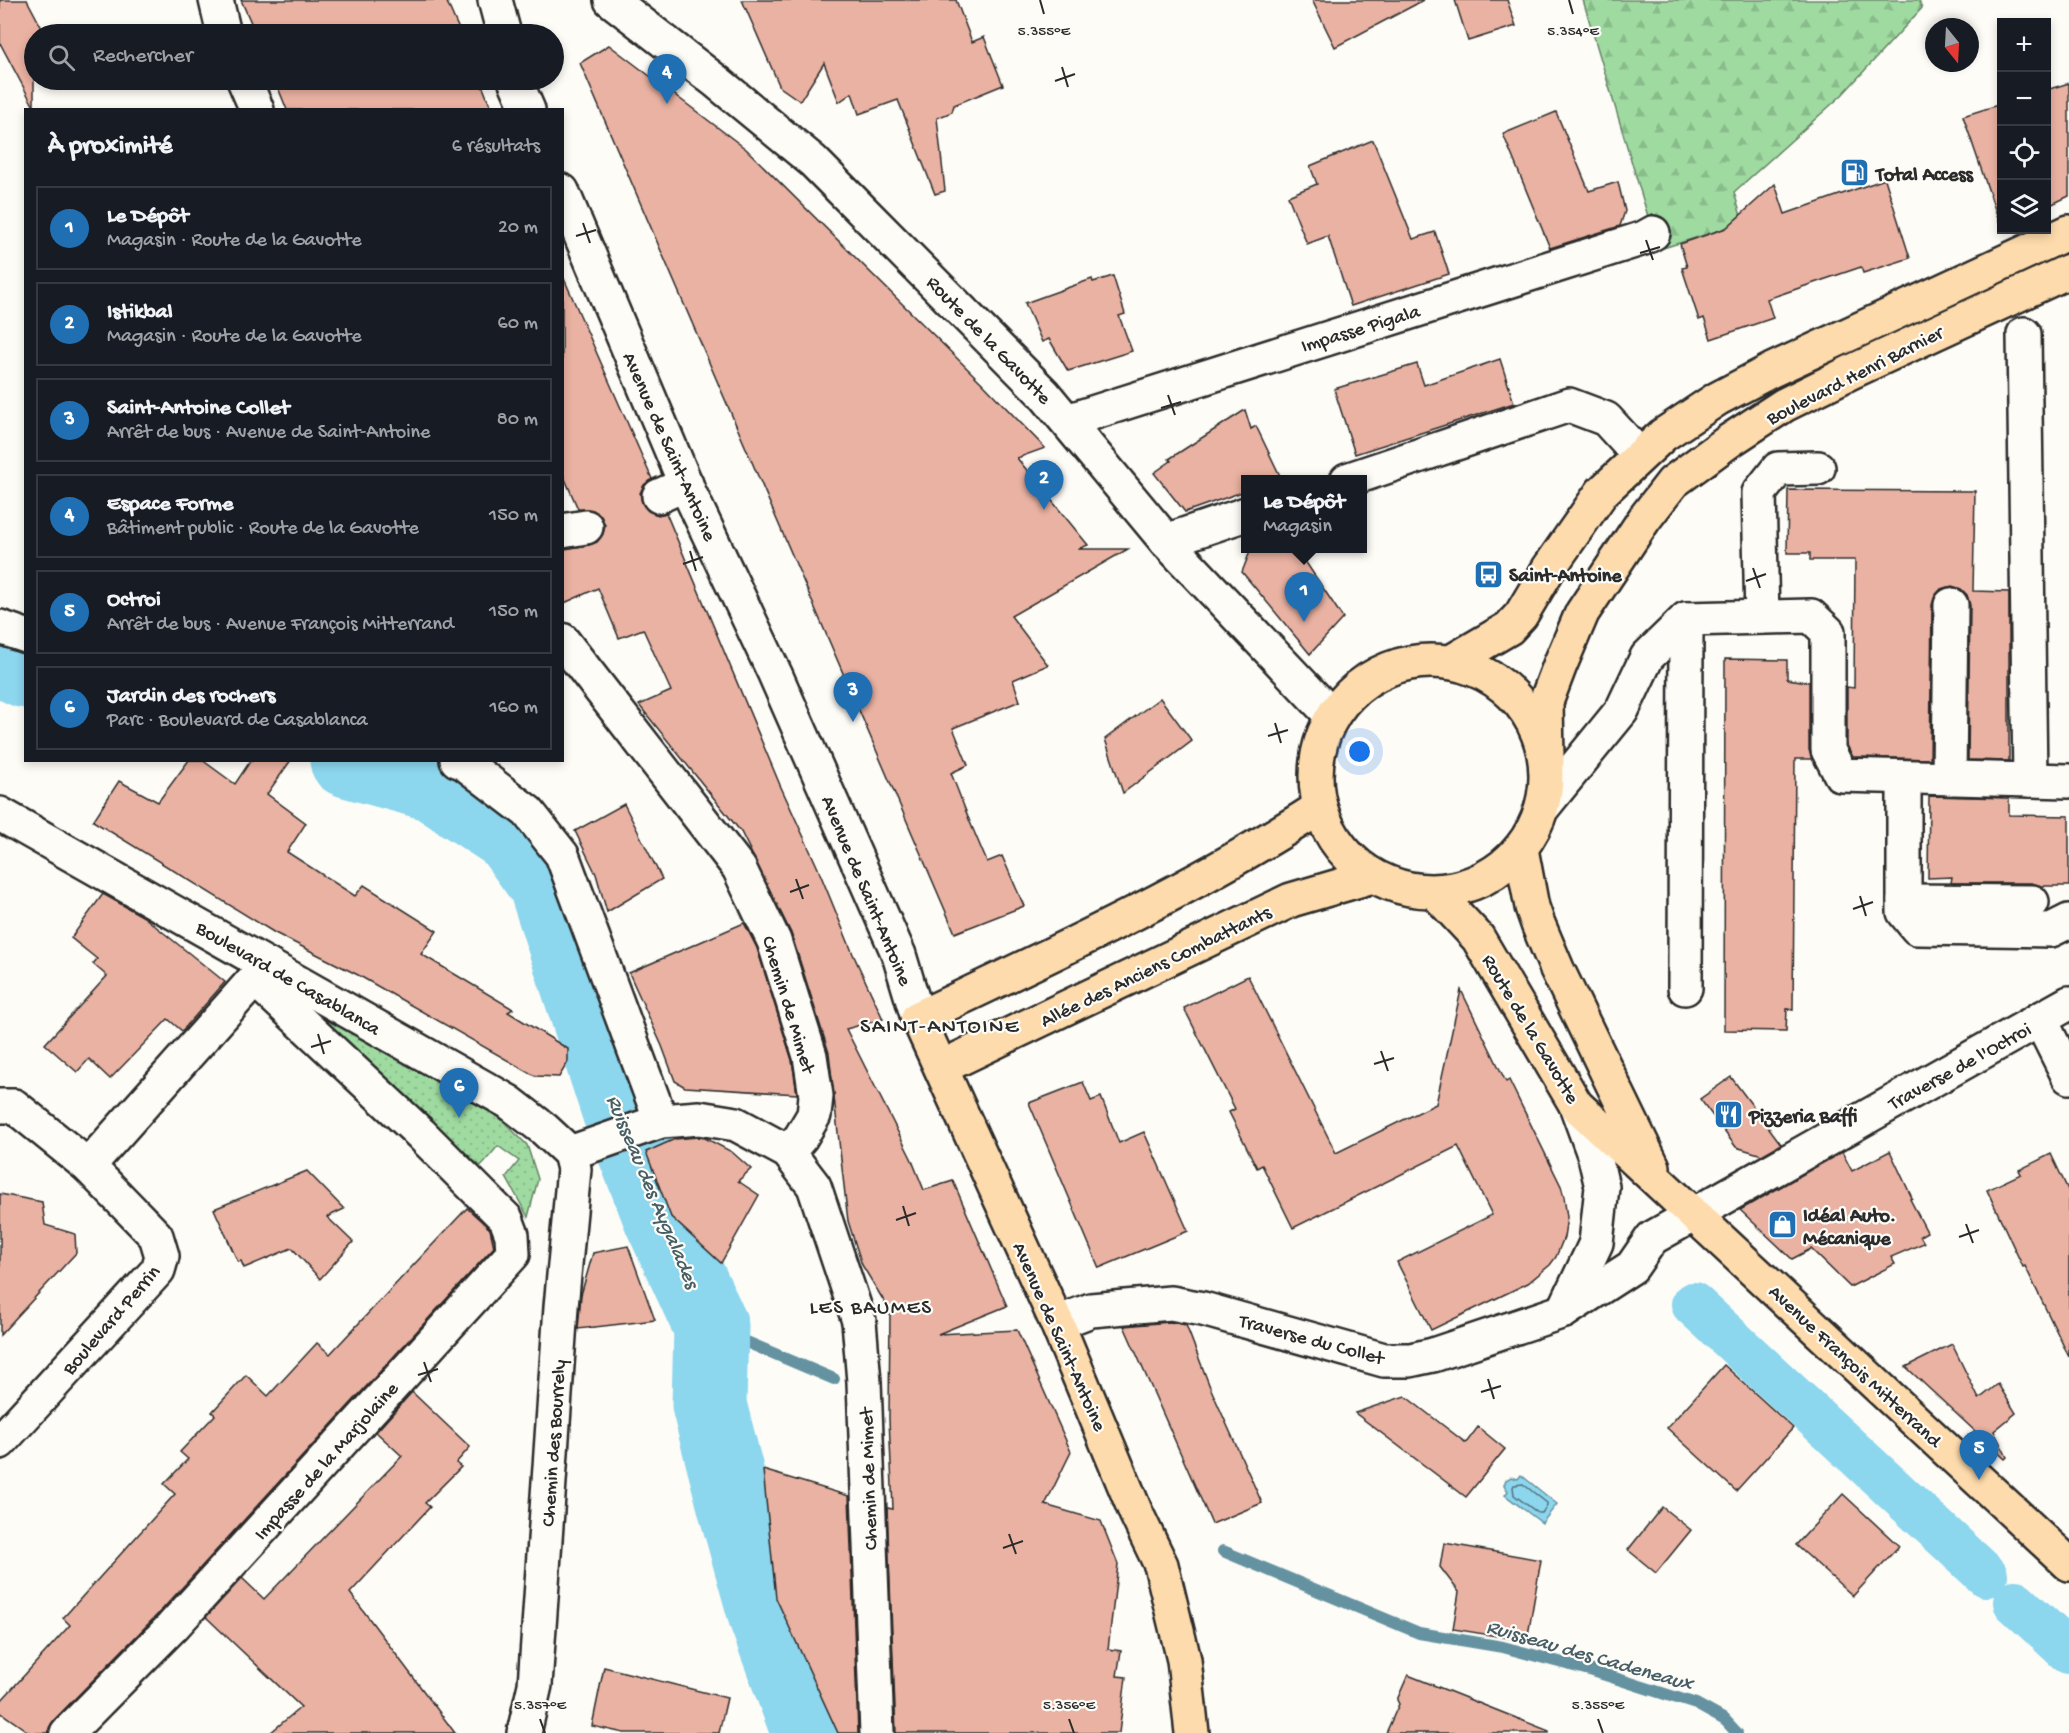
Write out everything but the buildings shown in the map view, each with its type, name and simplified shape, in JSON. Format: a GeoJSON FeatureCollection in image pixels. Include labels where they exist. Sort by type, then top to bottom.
{"type":"FeatureCollection","features":[{"type":"Feature","properties":{"kind":"main road","name":"Boulevard Henri Barnier"},"geometry":{"type":"LineString","coordinates":[[2069,232],[1717,399],[1663,435],[1602,492],[1549,568],[1521,615],[1509,628],[1451,662],[1416,661],[1383,671],[1354,690],[1332,716],[1319,745],[1315,777],[1319,808],[1331,836],[1349,859],[1373,876],[1403,888],[1435,892],[1468,886],[1497,871],[1521,849],[1534,830],[1543,807],[1547,784],[1546,702],[1582,613],[1645,518],[1673,482],[1784,405],[1852,371],[2069,271]]}},
{"type":"Feature","properties":{"kind":"main road"},"geometry":{"type":"LineString","coordinates":[[1451,662],[1486,674],[1515,695],[1536,725],[1547,761]]}},
{"type":"Feature","properties":{"kind":"main road"},"geometry":{"type":"LineString","coordinates":[[918,1017],[1027,968],[1217,869],[1319,808]]}},
{"type":"Feature","properties":{"kind":"main road","name":"Route de la Gavotte"},"geometry":{"type":"LineString","coordinates":[[1521,849],[1532,907],[1538,924],[1557,969],[1662,1185]]}},
{"type":"Feature","properties":{"kind":"main road","name":"Allée des Anciens Combattants"},"geometry":{"type":"LineString","coordinates":[[942,1067],[1291,900],[1373,876]]}},
{"type":"Feature","properties":{"kind":"main road","name":"Route de la Gavotte"},"geometry":{"type":"LineString","coordinates":[[1435,892],[1478,938],[1576,1105],[1693,1215],[1749,1264]]}},
{"type":"Feature","properties":{"kind":"main road","name":"Avenue de Saint-Antoine"},"geometry":{"type":"LineString","coordinates":[[918,1017],[1057,1323],[1136,1513],[1161,1565],[1184,1660],[1192,1733]]}},
{"type":"Feature","properties":{"kind":"main road","name":"Avenue François Mitterrand"},"geometry":{"type":"LineString","coordinates":[[1749,1264],[2069,1564]]}},
{"type":"Feature","properties":{"kind":"street"},"geometry":{"type":"LineString","coordinates":[[216,0],[222,24]]}},
{"type":"Feature","properties":{"kind":"street"},"geometry":{"type":"LineString","coordinates":[[495,0],[501,24]]}},
{"type":"Feature","properties":{"kind":"street","name":"Route de la Gavotte"},"geometry":{"type":"LineString","coordinates":[[611,0],[717,82],[813,161],[959,307],[1067,421],[1166,540],[1332,716]]}},
{"type":"Feature","properties":{"kind":"street"},"geometry":{"type":"LineString","coordinates":[[248,90],[256,108]]}},
{"type":"Feature","properties":{"kind":"street"},"geometry":{"type":"LineString","coordinates":[[519,90],[527,108]]}},
{"type":"Feature","properties":{"kind":"street","name":"Avenue de Saint-Antoine"},"geometry":{"type":"LineString","coordinates":[[564,201],[571,237],[673,490],[775,674],[899,955],[918,1017]]}},
{"type":"Feature","properties":{"kind":"street","name":"Impasse Pigala"},"geometry":{"type":"LineString","coordinates":[[1067,421],[1644,238],[1653,233]]}},
{"type":"Feature","properties":{"kind":"street"},"geometry":{"type":"LineString","coordinates":[[2024,334],[2030,780]]}},
{"type":"Feature","properties":{"kind":"street"},"geometry":{"type":"LineString","coordinates":[[1362,475],[1569,405],[1606,419],[1639,455]]}},
{"type":"Feature","properties":{"kind":"street"},"geometry":{"type":"LineString","coordinates":[[1762,617],[1759,493],[1778,469],[1818,468]]}},
{"type":"Feature","properties":{"kind":"street"},"geometry":{"type":"LineString","coordinates":[[1166,540],[1241,515]]}},
{"type":"Feature","properties":{"kind":"street"},"geometry":{"type":"LineString","coordinates":[[1949,778],[1951,605]]}},
{"type":"Feature","properties":{"kind":"street"},"geometry":{"type":"LineString","coordinates":[[1543,807],[1622,710],[1647,657],[1686,619],[1811,616],[1828,632],[1828,750],[1841,775],[2069,781]]}},
{"type":"Feature","properties":{"kind":"street"},"geometry":{"type":"LineString","coordinates":[[1685,988],[1686,619]]}},
{"type":"Feature","properties":{"kind":"street"},"geometry":{"type":"LineString","coordinates":[[0,627],[24,635]]}},
{"type":"Feature","properties":{"kind":"street","name":"Chemin de Mimet"},"geometry":{"type":"LineString","coordinates":[[564,643],[739,868],[774,940],[810,1056],[816,1096],[814,1115],[801,1137],[788,1152],[813,1186],[859,1321],[877,1733]]}},
{"type":"Feature","properties":{"kind":"street"},"geometry":{"type":"LineString","coordinates":[[464,762],[528,812],[562,855],[650,1124]]}},
{"type":"Feature","properties":{"kind":"street"},"geometry":{"type":"LineString","coordinates":[[1904,778],[1904,912],[1917,928],[2051,930],[2069,921]]}},
{"type":"Feature","properties":{"kind":"street","name":"Boulevard de Casablanca"},"geometry":{"type":"LineString","coordinates":[[0,814],[261,971],[509,1102],[544,1129],[580,1149]]}},
{"type":"Feature","properties":{"kind":"street"},"geometry":{"type":"LineString","coordinates":[[1904,901],[2032,902]]}},
{"type":"Feature","properties":{"kind":"street"},"geometry":{"type":"LineString","coordinates":[[88,1166],[261,971]]}},
{"type":"Feature","properties":{"kind":"street","name":"Impasse de la Marjolaine"},"geometry":{"type":"LineString","coordinates":[[67,1733],[172,1628],[513,1254],[512,1235],[506,1219],[261,971]]}},
{"type":"Feature","properties":{"kind":"street","name":"Traverse de l'Octroi"},"geometry":{"type":"LineString","coordinates":[[1693,1215],[2069,1003]]}},
{"type":"Feature","properties":{"kind":"street"},"geometry":{"type":"LineString","coordinates":[[2040,1019],[2069,1077]]}},
{"type":"Feature","properties":{"kind":"street"},"geometry":{"type":"LineString","coordinates":[[1564,1311],[1596,1243],[1602,1188],[1595,1156],[1576,1105]]}},
{"type":"Feature","properties":{"kind":"street","name":"Boulevard Perrin"},"geometry":{"type":"LineString","coordinates":[[0,1106],[14,1106],[88,1166],[156,1236],[162,1256],[158,1270],[0,1442]]}},
{"type":"Feature","properties":{"kind":"street"},"geometry":{"type":"LineString","coordinates":[[580,1149],[650,1124],[699,1118],[736,1124],[788,1152]]}},
{"type":"Feature","properties":{"kind":"street","name":"Chemin des Bourrely"},"geometry":{"type":"LineString","coordinates":[[524,1733],[535,1685],[561,1307],[574,1169],[580,1149]]}},
{"type":"Feature","properties":{"kind":"street","name":"Traverse du Collet"},"geometry":{"type":"LineString","coordinates":[[1057,1323],[1091,1310],[1171,1303],[1203,1309],[1384,1360],[1410,1360],[1433,1355],[1564,1311],[1632,1267],[1652,1238],[1693,1215]]}},
{"type":"Feature","properties":{"kind":"green space"},"geometry":{"type":"Polygon","coordinates":[[[1583,0],[1919,0],[1922,8],[1842,95],[1734,192],[1743,223],[1660,249],[1653,233],[1583,0]]]}},
{"type":"Feature","properties":{"kind":"green space"},"geometry":{"type":"Polygon","coordinates":[[[297,1000],[490,1108],[527,1145],[538,1179],[528,1217],[506,1177],[519,1161],[498,1146],[481,1166],[429,1128],[297,1000]]]}},
{"type":"Feature","properties":{"kind":"water"},"geometry":{"type":"Polygon","coordinates":[[[1521,1475],[1557,1504],[1542,1523],[1505,1495],[1508,1491],[1504,1485],[1506,1480],[1511,1477],[1518,1479],[1521,1475]]]}},
{"type":"Feature","properties":{"kind":"waterway","name":"Ruisseau des Aygalades"},"geometry":{"type":"LineString","coordinates":[[0,659],[24,670]]}},
{"type":"Feature","properties":{"kind":"waterway","name":"Ruisseau des Aygalades"},"geometry":{"type":"LineString","coordinates":[[354,762],[433,784],[510,835],[545,883],[619,1111],[661,1218],[711,1327],[709,1405],[766,1617],[809,1733]]}},
{"type":"Feature","properties":{"kind":"waterway"},"geometry":{"type":"LineString","coordinates":[[1693,1304],[1986,1575]]}},
{"type":"Feature","properties":{"kind":"waterway","name":"Ruisseau des Cadeneaux"},"geometry":{"type":"LineString","coordinates":[[711,1327],[834,1379]]}},
{"type":"Feature","properties":{"kind":"waterway","name":"Ruisseau des Cadeneaux"},"geometry":{"type":"LineString","coordinates":[[1223,1551],[1419,1633],[1503,1647],[1593,1671],[1696,1704],[1725,1720],[1737,1733]]}},
{"type":"Feature","properties":{"kind":"waterway"},"geometry":{"type":"LineString","coordinates":[[2015,1602],[2069,1652]]}},
{"type":"Feature","properties":{"kind":"place","name":"Espace Forme"},"geometry":{"type":"Point","coordinates":[667,104]}},
{"type":"Feature","properties":{"kind":"place","name":"Total Access"},"geometry":{"type":"Point","coordinates":[1855,173]}},
{"type":"Feature","properties":{"kind":"place","name":"Istikbal"},"geometry":{"type":"Point","coordinates":[1044,510]}},
{"type":"Feature","properties":{"kind":"place","name":"Saint-Antoine"},"geometry":{"type":"Point","coordinates":[1488,574]}},
{"type":"Feature","properties":{"kind":"place","name":"Le Dépôt"},"geometry":{"type":"Point","coordinates":[1304,622]}},
{"type":"Feature","properties":{"kind":"place","name":"Saint-Antoine Collet"},"geometry":{"type":"Point","coordinates":[853,722]}},
{"type":"Feature","properties":{"kind":"place","name":"Pizzeria Baffi"},"geometry":{"type":"Point","coordinates":[1728,1115]}},
{"type":"Feature","properties":{"kind":"place","name":"Jardin des rochers"},"geometry":{"type":"Point","coordinates":[459,1118]}},
{"type":"Feature","properties":{"kind":"place","name":"Idéal Auto. Mécanique"},"geometry":{"type":"Point","coordinates":[1782,1225]}},
{"type":"Feature","properties":{"kind":"place","name":"Octroi"},"geometry":{"type":"Point","coordinates":[1979,1480]}},
{"type":"Feature","properties":{"kind":"district","name":"SAINT-ANTOINE"},"geometry":{"type":"Point","coordinates":[940,1024]}},
{"type":"Feature","properties":{"kind":"district","name":"LES BAUMES"},"geometry":{"type":"Point","coordinates":[871,1306]}}]}
